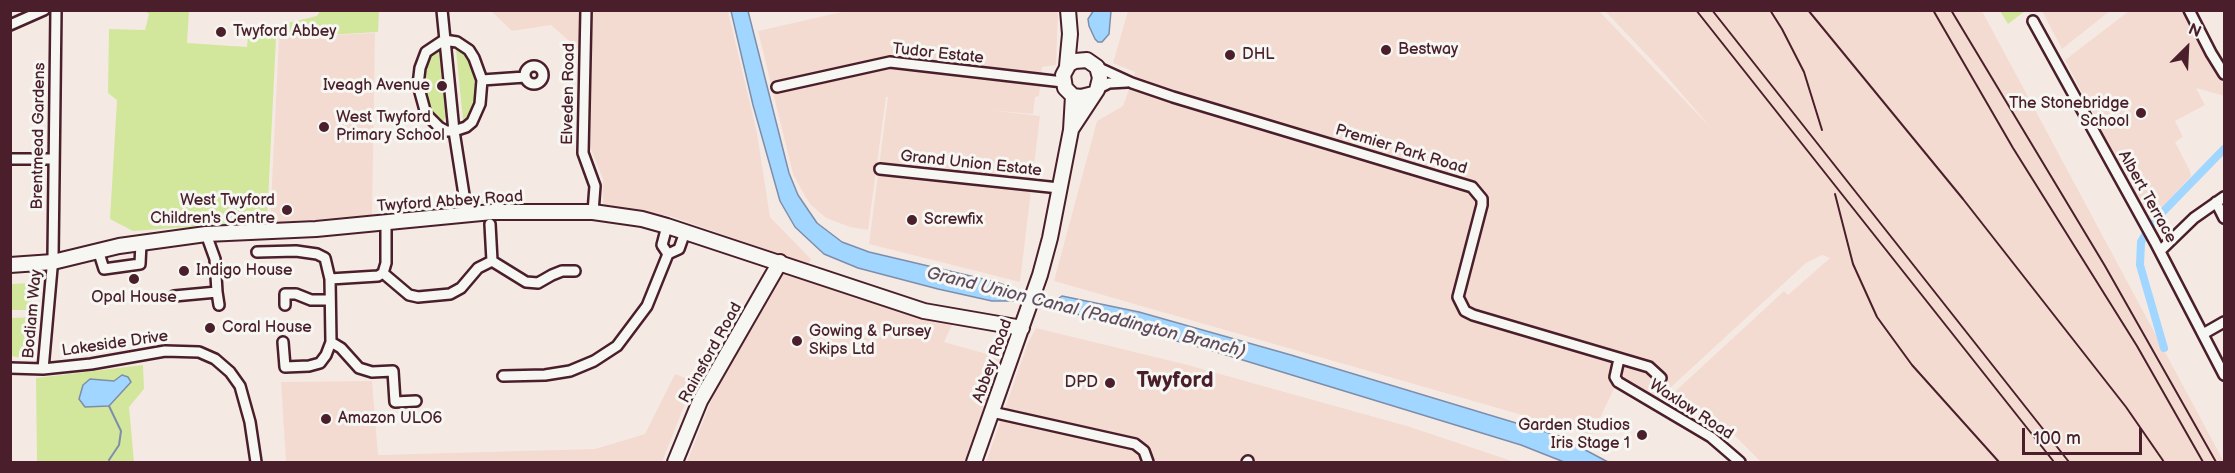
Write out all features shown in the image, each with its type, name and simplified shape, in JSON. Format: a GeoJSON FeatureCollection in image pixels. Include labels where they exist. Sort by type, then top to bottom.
{"type":"FeatureCollection","features":[{"type":"Feature","properties":{"kind":"street"},"geometry":{"type":"LineString","coordinates":[[10,25],[44,10]]}},
{"type":"Feature","properties":{"kind":"street","name":"Brentmead Gardens"},"geometry":{"type":"LineString","coordinates":[[53,262],[56,10]]}},
{"type":"Feature","properties":{"kind":"street"},"geometry":{"type":"LineString","coordinates":[[442,10],[454,131],[467,214]]}},
{"type":"Feature","properties":{"kind":"street","name":"Elveden Road"},"geometry":{"type":"LineString","coordinates":[[586,10],[583,153],[595,186],[593,212]]}},
{"type":"Feature","properties":{"kind":"street"},"geometry":{"type":"LineString","coordinates":[[1068,10],[1070,34],[1063,82],[1065,88],[1073,96],[1081,97],[1095,92],[1100,78],[1070,34]]}},
{"type":"Feature","properties":{"kind":"street"},"geometry":{"type":"LineString","coordinates":[[2189,10],[2224,74]]}},
{"type":"Feature","properties":{"kind":"street","name":"Albert Terrace"},"geometry":{"type":"LineString","coordinates":[[2033,21],[2160,251],[2224,375]]}},
{"type":"Feature","properties":{"kind":"street"},"geometry":{"type":"LineString","coordinates":[[444,40],[457,42],[469,50],[482,80],[480,104],[472,122],[466,127],[454,131],[446,130],[439,127],[426,114],[418,85],[420,68],[426,52],[444,40]]}},
{"type":"Feature","properties":{"kind":"street"},"geometry":{"type":"LineString","coordinates":[[1067,66],[1075,61],[1092,64]]}},
{"type":"Feature","properties":{"kind":"street","name":"Tudor Estate"},"geometry":{"type":"LineString","coordinates":[[777,87],[890,62],[1063,82]]}},
{"type":"Feature","properties":{"kind":"street","name":"Premier Park Road"},"geometry":{"type":"LineString","coordinates":[[1092,64],[1132,83],[1194,104],[1472,187],[1482,199],[1482,205],[1458,297],[1465,311],[1649,367],[1661,378]]}},
{"type":"Feature","properties":{"kind":"street"},"geometry":{"type":"LineString","coordinates":[[482,80],[525,77]]}},
{"type":"Feature","properties":{"kind":"street","name":"Premier Park Road"},"geometry":{"type":"LineString","coordinates":[[1095,92],[1109,83],[1132,83]]}},
{"type":"Feature","properties":{"kind":"street","name":"Abbey Road"},"geometry":{"type":"LineString","coordinates":[[1071,130],[1095,92]]}},
{"type":"Feature","properties":{"kind":"street","name":"Abbey Road"},"geometry":{"type":"LineString","coordinates":[[974,462],[1035,291],[1050,237],[1071,130],[1073,96]]}},
{"type":"Feature","properties":{"kind":"street"},"geometry":{"type":"LineString","coordinates":[[10,159],[54,159]]}},
{"type":"Feature","properties":{"kind":"street","name":"Grand Union Estate"},"geometry":{"type":"LineString","coordinates":[[880,169],[1059,188]]}},
{"type":"Feature","properties":{"kind":"street"},"geometry":{"type":"LineString","coordinates":[[2160,251],[2194,218],[2220,200],[2224,218]]}},
{"type":"Feature","properties":{"kind":"street","name":"Twyford Abbey Road"},"geometry":{"type":"LineString","coordinates":[[10,265],[53,262],[98,250],[206,234],[308,230],[492,212],[593,212],[642,219],[667,226],[924,311],[1022,328]]}},
{"type":"Feature","properties":{"kind":"street"},"geometry":{"type":"LineString","coordinates":[[330,279],[378,276],[383,273],[386,263],[386,223]]}},
{"type":"Feature","properties":{"kind":"street"},"geometry":{"type":"LineString","coordinates":[[490,224],[492,261]]}},
{"type":"Feature","properties":{"kind":"street"},"geometry":{"type":"LineString","coordinates":[[667,226],[662,245],[668,254]]}},
{"type":"Feature","properties":{"kind":"street"},"geometry":{"type":"LineString","coordinates":[[503,376],[545,375],[570,371],[594,361],[617,346],[647,306],[668,254],[679,249],[686,232]]}},
{"type":"Feature","properties":{"kind":"street"},"geometry":{"type":"LineString","coordinates":[[206,234],[215,259],[219,304]]}},
{"type":"Feature","properties":{"kind":"street"},"geometry":{"type":"LineString","coordinates":[[98,250],[104,269],[141,264],[141,243]]}},
{"type":"Feature","properties":{"kind":"street"},"geometry":{"type":"LineString","coordinates":[[257,252],[296,251],[317,254],[325,258],[330,279],[331,342],[326,355],[320,363],[285,370],[283,342]]}},
{"type":"Feature","properties":{"kind":"street"},"geometry":{"type":"LineString","coordinates":[[383,273],[409,295],[418,297],[450,294],[461,288],[478,268],[492,261]]}},
{"type":"Feature","properties":{"kind":"street"},"geometry":{"type":"LineString","coordinates":[[492,261],[526,282],[538,283],[552,275],[575,271]]}},
{"type":"Feature","properties":{"kind":"street","name":"Bodiam Way"},"geometry":{"type":"LineString","coordinates":[[43,369],[53,262]]}},
{"type":"Feature","properties":{"kind":"street","name":"Rainsford Road"},"geometry":{"type":"LineString","coordinates":[[675,462],[700,402],[780,262]]}},
{"type":"Feature","properties":{"kind":"street"},"geometry":{"type":"LineString","coordinates":[[174,296],[217,292]]}},
{"type":"Feature","properties":{"kind":"street"},"geometry":{"type":"LineString","coordinates":[[285,304],[285,294],[296,294],[311,300],[329,300]]}},
{"type":"Feature","properties":{"kind":"street"},"geometry":{"type":"LineString","coordinates":[[2203,334],[2224,322]]}},
{"type":"Feature","properties":{"kind":"street"},"geometry":{"type":"LineString","coordinates":[[331,342],[341,348],[359,368],[372,372],[393,371]]}},
{"type":"Feature","properties":{"kind":"street","name":"Lakeside Drive"},"geometry":{"type":"LineString","coordinates":[[10,368],[43,369],[91,364],[165,351],[199,352],[215,359],[230,372],[240,386],[250,422],[256,462]]}},
{"type":"Feature","properties":{"kind":"street","name":"Waxlow Road"},"geometry":{"type":"LineString","coordinates":[[1619,358],[1615,377],[1618,382],[1712,437],[1740,462]]}},
{"type":"Feature","properties":{"kind":"street"},"geometry":{"type":"LineString","coordinates":[[393,360],[395,402],[416,401]]}},
{"type":"Feature","properties":{"kind":"street"},"geometry":{"type":"LineString","coordinates":[[992,412],[1135,444],[1144,451],[1148,462]]}},
{"type":"Feature","properties":{"kind":"shaded area"},"geometry":{"type":"Polygon","coordinates":[[[491,11],[728,11],[757,133],[770,217],[811,259],[808,264],[670,216],[603,208],[603,179],[589,144],[592,50],[578,49],[551,25],[512,31],[491,11]]]}},
{"type":"Feature","properties":{"kind":"shaded area"},"geometry":{"type":"Polygon","coordinates":[[[846,11],[1058,11],[1056,65],[1042,67],[1039,96],[1035,97],[1033,114],[989,110],[1040,116],[1020,282],[869,244],[888,97],[886,97],[868,230],[850,227],[826,218],[811,205],[805,196],[793,174],[758,31],[846,11]]]}},
{"type":"Feature","properties":{"kind":"shaded area"},"geometry":{"type":"Polygon","coordinates":[[[1128,11],[1599,11],[1712,129],[1663,72],[1605,11],[1982,11],[2224,462],[1761,462],[1731,432],[1668,398],[1784,291],[1788,295],[1830,258],[1822,255],[1806,263],[1658,399],[1619,378],[1592,435],[1054,281],[1097,121],[1123,106],[1135,72],[1113,63],[1128,11]]]}},
{"type":"Feature","properties":{"kind":"shaded area"},"geometry":{"type":"Polygon","coordinates":[[[2042,11],[2110,11],[2062,49],[2042,11]]]}},
{"type":"Feature","properties":{"kind":"shaded area","name":"The Stonebridge School"},"geometry":{"type":"Polygon","coordinates":[[[2129,11],[2185,11],[2224,85],[2224,96],[2196,88],[2205,105],[2175,121],[2183,137],[2175,142],[2191,176],[2149,221],[2065,60],[2129,11]]]}},
{"type":"Feature","properties":{"kind":"shaded area","name":"West Twyford Primary School"},"geometry":{"type":"Polygon","coordinates":[[[375,33],[372,215],[270,223],[279,38],[375,33]]]}},
{"type":"Feature","properties":{"kind":"shaded area"},"geometry":{"type":"Polygon","coordinates":[[[783,271],[952,325],[944,342],[1001,358],[965,462],[687,462],[714,394],[783,271]]]}},
{"type":"Feature","properties":{"kind":"shaded area"},"geometry":{"type":"Polygon","coordinates":[[[1036,328],[1184,364],[1407,426],[1515,462],[986,462],[1028,343],[1036,328]]]}},
{"type":"Feature","properties":{"kind":"shaded area"},"geometry":{"type":"Polygon","coordinates":[[[675,374],[694,381],[662,462],[286,462],[281,382],[372,381],[378,455],[595,449],[645,434],[675,374]]]}},
{"type":"Feature","properties":{"kind":"green space"},"geometry":{"type":"Polygon","coordinates":[[[145,11],[189,11],[187,43],[247,47],[249,26],[267,28],[317,16],[320,11],[379,11],[378,32],[276,38],[267,221],[133,231],[110,219],[117,100],[108,93],[109,29],[145,30],[149,14],[145,11]]]}},
{"type":"Feature","properties":{"kind":"green space"},"geometry":{"type":"Polygon","coordinates":[[[2000,11],[2025,11],[2008,24],[2000,11]]]}},
{"type":"Feature","properties":{"kind":"green space"},"geometry":{"type":"Polygon","coordinates":[[[435,50],[439,52],[446,116],[443,122],[432,114],[423,89],[424,70],[435,50]]]}},
{"type":"Feature","properties":{"kind":"green space"},"geometry":{"type":"Polygon","coordinates":[[[456,50],[461,50],[476,75],[473,111],[466,121],[463,120],[456,50]]]}},
{"type":"Feature","properties":{"kind":"green space"},"geometry":{"type":"Polygon","coordinates":[[[32,283],[32,310],[11,310],[11,284],[32,283]]]}},
{"type":"Feature","properties":{"kind":"green space"},"geometry":{"type":"Polygon","coordinates":[[[38,317],[32,355],[23,358],[11,356],[11,318],[38,317]]]}},
{"type":"Feature","properties":{"kind":"green space"},"geometry":{"type":"Polygon","coordinates":[[[143,365],[144,389],[129,407],[134,462],[37,462],[36,378],[143,365]]]}},
{"type":"Feature","properties":{"kind":"water"},"geometry":{"type":"Polygon","coordinates":[[[1094,10],[1111,11],[1109,34],[1102,42],[1095,39],[1089,26],[1088,19],[1094,10]]]}},
{"type":"Feature","properties":{"kind":"water","name":"Grand Union Canal (Paddington Branch)"},"geometry":{"type":"Polygon","coordinates":[[[731,11],[748,11],[789,173],[798,195],[817,223],[842,242],[869,252],[996,282],[1045,300],[1055,301],[1062,296],[1139,312],[1291,355],[1559,436],[1608,462],[1564,462],[1521,445],[1210,350],[1043,305],[1017,301],[992,301],[938,289],[858,268],[824,254],[795,227],[780,201],[753,105],[731,11]]]}},
{"type":"Feature","properties":{"kind":"water"},"geometry":{"type":"Polygon","coordinates":[[[122,375],[128,377],[131,382],[109,406],[85,407],[79,399],[83,385],[90,379],[114,381],[122,375]]]}},
{"type":"Feature","properties":{"kind":"waterway"},"geometry":{"type":"LineString","coordinates":[[2164,348],[2140,265],[2141,242],[2152,223],[2224,149]]}},
{"type":"Feature","properties":{"kind":"waterway"},"geometry":{"type":"LineString","coordinates":[[109,406],[121,431],[119,445],[109,460]]}},
{"type":"Feature","properties":{"kind":"railway"},"geometry":{"type":"LineString","coordinates":[[1696,10],[2054,462]]}},
{"type":"Feature","properties":{"kind":"railway"},"geometry":{"type":"LineString","coordinates":[[1712,10],[2069,462]]}},
{"type":"Feature","properties":{"kind":"railway"},"geometry":{"type":"LineString","coordinates":[[1770,10],[1804,72],[1822,130]]}},
{"type":"Feature","properties":{"kind":"railway"},"geometry":{"type":"LineString","coordinates":[[1808,10],[1963,199],[2126,407],[2164,462]]}},
{"type":"Feature","properties":{"kind":"railway"},"geometry":{"type":"LineString","coordinates":[[1933,10],[2013,148],[2137,346],[2203,462]]}},
{"type":"Feature","properties":{"kind":"railway"},"geometry":{"type":"LineString","coordinates":[[1951,10],[2105,266],[2216,462]]}},
{"type":"Feature","properties":{"kind":"railway"},"geometry":{"type":"LineString","coordinates":[[1835,194],[1853,264],[1877,317],[1912,365],[1999,462]]}},
{"type":"Feature","properties":{"kind":"place","name":"Twyford Abbey"},"geometry":{"type":"Point","coordinates":[221,32]}},
{"type":"Feature","properties":{"kind":"place","name":"Bestway"},"geometry":{"type":"Point","coordinates":[1386,50]}},
{"type":"Feature","properties":{"kind":"place","name":"DHL"},"geometry":{"type":"Point","coordinates":[1230,55]}},
{"type":"Feature","properties":{"kind":"place","name":"Iveagh Avenue"},"geometry":{"type":"Point","coordinates":[442,86]}},
{"type":"Feature","properties":{"kind":"place","name":"The Stonebridge School"},"geometry":{"type":"Point","coordinates":[2141,113]}},
{"type":"Feature","properties":{"kind":"place","name":"West Twyford Primary School"},"geometry":{"type":"Point","coordinates":[324,127]}},
{"type":"Feature","properties":{"kind":"place","name":"West Twyford Children's Centre"},"geometry":{"type":"Point","coordinates":[287,210]}},
{"type":"Feature","properties":{"kind":"place","name":"Screwfix"},"geometry":{"type":"Point","coordinates":[912,220]}},
{"type":"Feature","properties":{"kind":"place","name":"Indigo House"},"geometry":{"type":"Point","coordinates":[184,271]}},
{"type":"Feature","properties":{"kind":"place","name":"Opal House"},"geometry":{"type":"Point","coordinates":[134,279]}},
{"type":"Feature","properties":{"kind":"place","name":"Coral House"},"geometry":{"type":"Point","coordinates":[210,328]}},
{"type":"Feature","properties":{"kind":"place","name":"Gowing & Pursey Skips Ltd"},"geometry":{"type":"Point","coordinates":[797,341]}},
{"type":"Feature","properties":{"kind":"place","name":"DPD"},"geometry":{"type":"Point","coordinates":[1110,383]}},
{"type":"Feature","properties":{"kind":"place","name":"Amazon ULO6"},"geometry":{"type":"Point","coordinates":[326,419]}},
{"type":"Feature","properties":{"kind":"place","name":"Garden Studios Iris Stage 1"},"geometry":{"type":"Point","coordinates":[1642,435]}},
{"type":"Feature","properties":{"kind":"district","name":"Twyford"},"geometry":{"type":"Point","coordinates":[1175,381]}}]}
